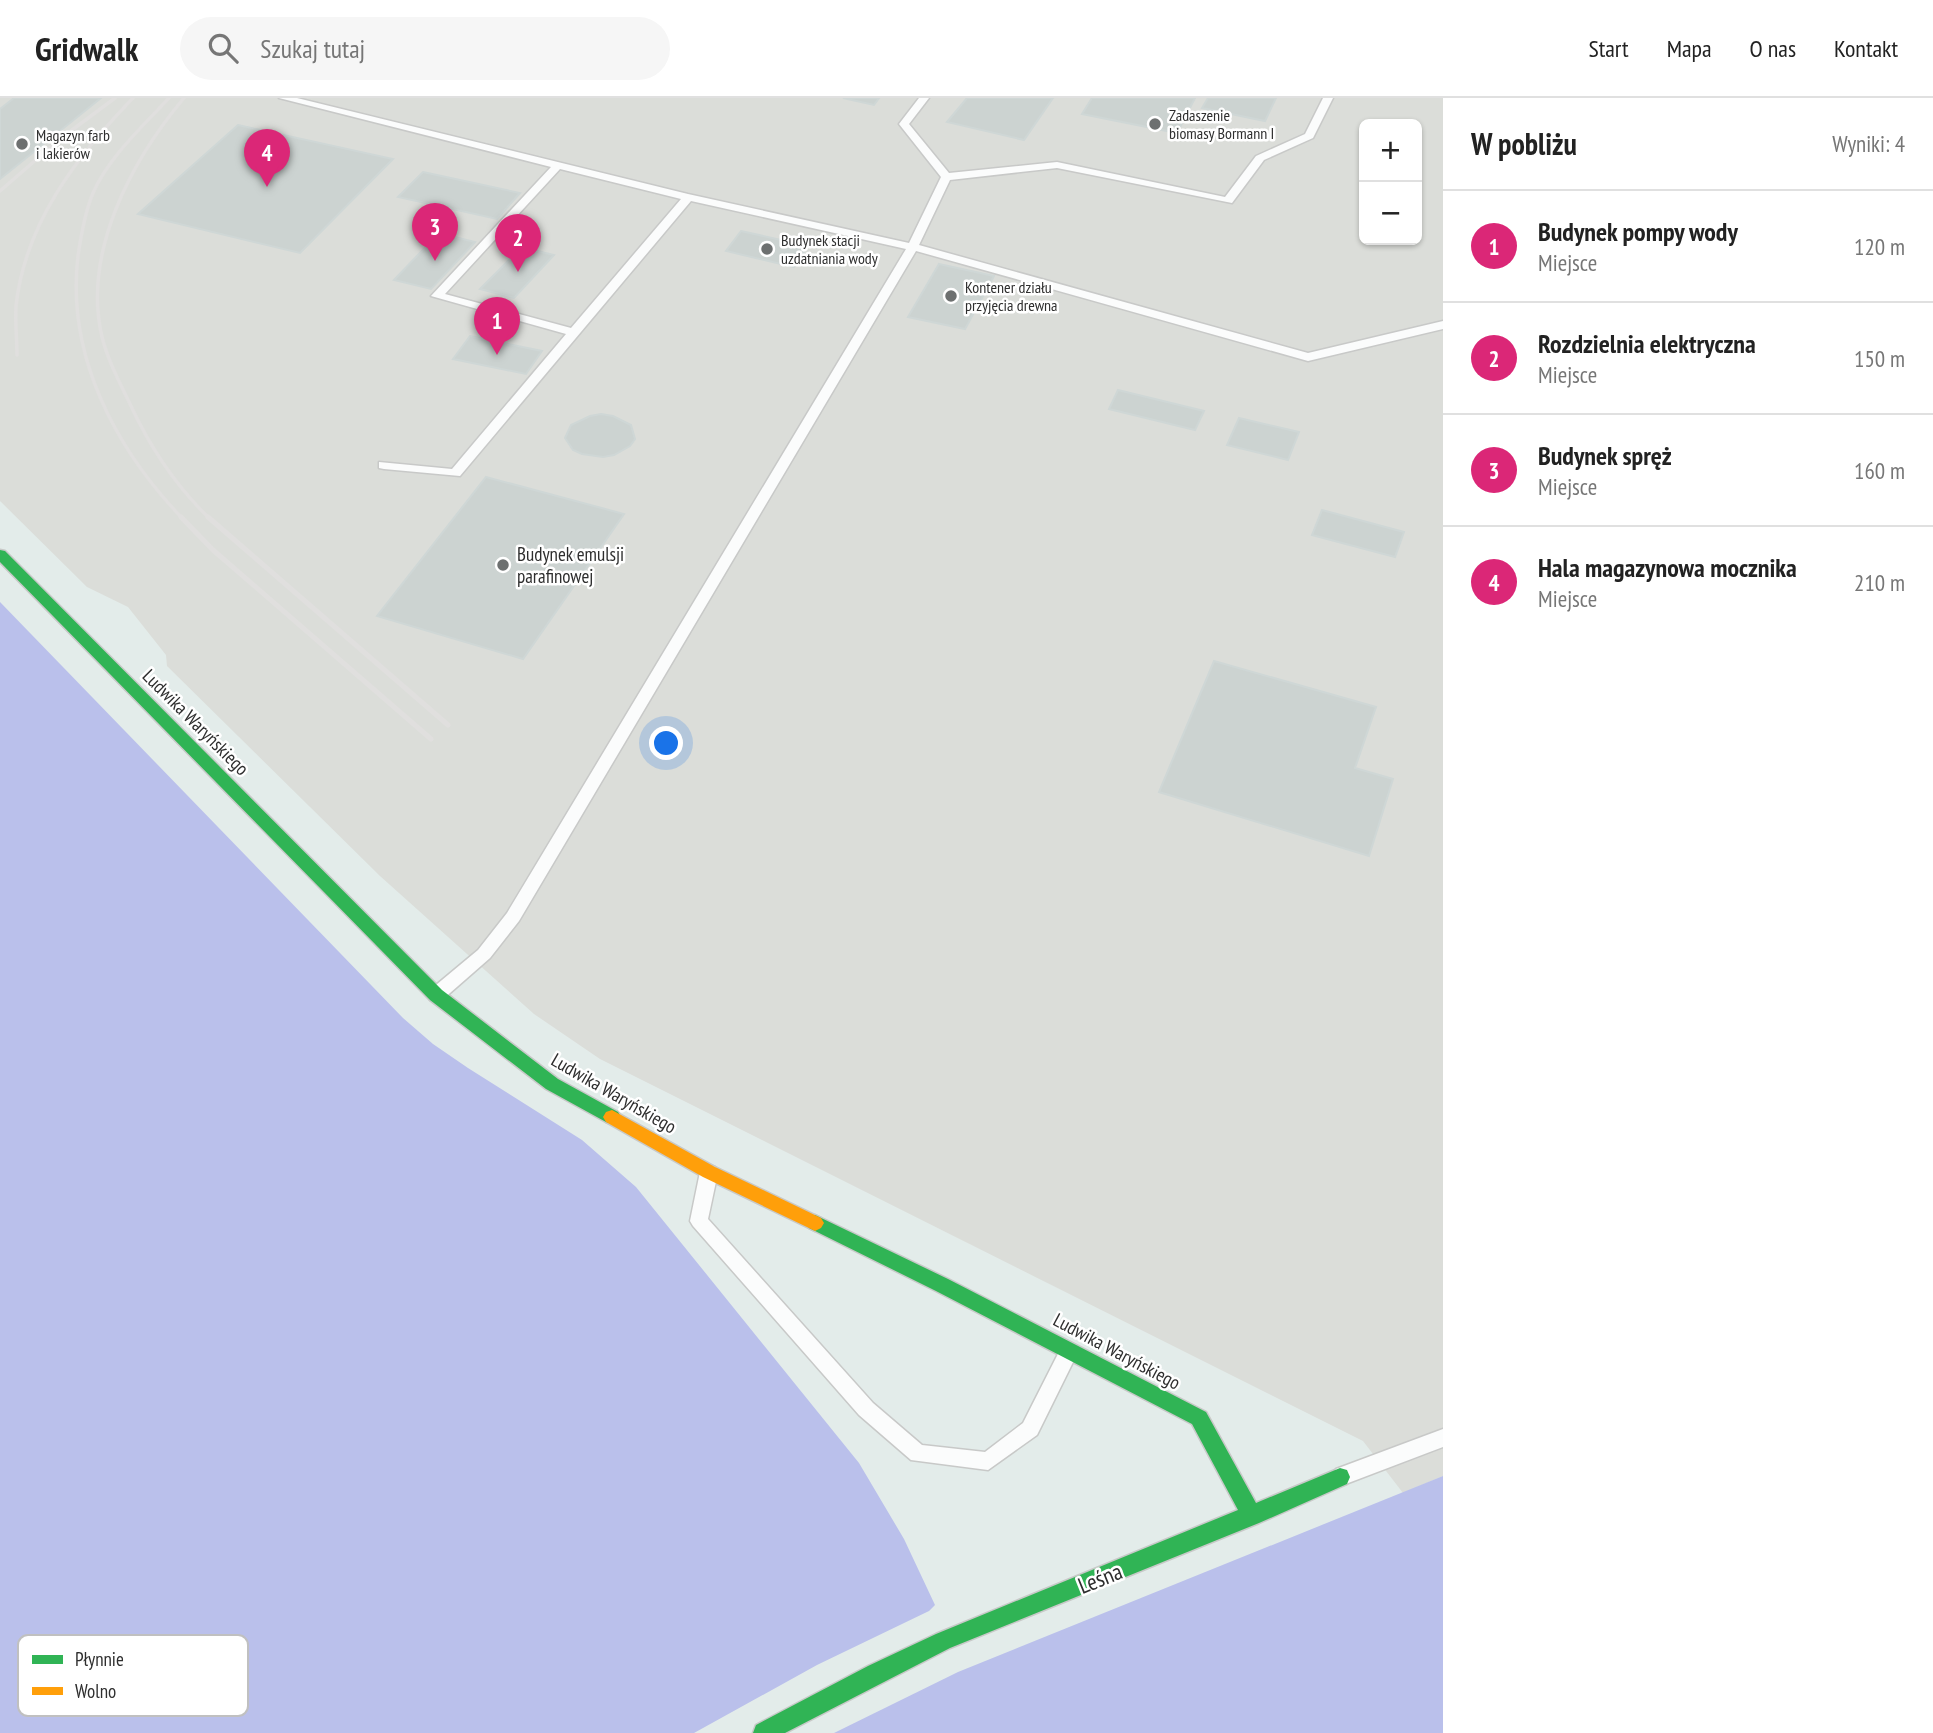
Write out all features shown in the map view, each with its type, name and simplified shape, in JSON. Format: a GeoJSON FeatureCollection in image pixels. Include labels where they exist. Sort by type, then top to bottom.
{"type":"FeatureCollection","features":[{"type":"Feature","properties":{"kind":"street","name":"Ludwika Waryńskiego"},"geometry":{"type":"LineString","coordinates":[[0,554],[436,995],[552,1084],[709,1172],[1070,1349],[1199,1418],[1252,1516]]}},
{"type":"Feature","properties":{"kind":"street","name":"Leśna"},"geometry":{"type":"LineString","coordinates":[[764,1733],[832,1695],[943,1641],[1252,1516],[1340,1477]]}},
{"type":"Feature","properties":{"kind":"lane"},"geometry":{"type":"LineString","coordinates":[[284,98],[688,197],[913,247],[1308,357],[1443,325]]}},
{"type":"Feature","properties":{"kind":"lane"},"geometry":{"type":"LineString","coordinates":[[924,98],[904,124],[946,177]]}},
{"type":"Feature","properties":{"kind":"lane"},"geometry":{"type":"LineString","coordinates":[[946,177],[1057,165],[1228,201],[1260,158],[1309,136],[1328,98]]}},
{"type":"Feature","properties":{"kind":"lane"},"geometry":{"type":"LineString","coordinates":[[558,165],[438,296],[574,332]]}},
{"type":"Feature","properties":{"kind":"lane"},"geometry":{"type":"LineString","coordinates":[[436,995],[484,954],[513,917],[913,247],[946,177]]}},
{"type":"Feature","properties":{"kind":"lane"},"geometry":{"type":"LineString","coordinates":[[384,466],[455,473],[688,197]]}},
{"type":"Feature","properties":{"kind":"lane"},"geometry":{"type":"LineString","coordinates":[[709,1172],[699,1221],[866,1409],[918,1454],[988,1461],[1030,1429],[1070,1349]]}},
{"type":"Feature","properties":{"kind":"lane","name":"Leśna"},"geometry":{"type":"LineString","coordinates":[[1340,1477],[1443,1438]]}},
{"type":"Feature","properties":{"kind":"shaded area"},"geometry":{"type":"Polygon","coordinates":[[[0,98],[1443,98],[1443,1476],[1403,1493],[1363,1441],[600,1059],[534,1014],[380,876],[167,666],[166,655],[128,607],[87,587],[0,501],[0,98]]]}},
{"type":"Feature","properties":{"kind":"shaded area"},"geometry":{"type":"Polygon","coordinates":[[[0,602],[403,1018],[433,1044],[468,1068],[582,1140],[636,1187],[859,1463],[904,1539],[935,1605],[929,1611],[817,1665],[694,1733],[0,1733],[0,602]]]}},
{"type":"Feature","properties":{"kind":"shaded area"},"geometry":{"type":"Polygon","coordinates":[[[1443,1476],[1443,1733],[834,1733],[958,1672],[1443,1476]]]}},
{"type":"Feature","properties":{"kind":"building","name":"Magazyn farb i lakierów"},"geometry":{"type":"Polygon","coordinates":[[[14,98],[101,98],[0,179],[0,109],[14,98]]]}},
{"type":"Feature","properties":{"kind":"building"},"geometry":{"type":"Polygon","coordinates":[[[843,98],[879,98],[874,105],[843,98]]]}},
{"type":"Feature","properties":{"kind":"building"},"geometry":{"type":"Polygon","coordinates":[[[967,98],[1053,98],[1024,140],[947,122],[967,98]]]}},
{"type":"Feature","properties":{"kind":"building","name":"Zadaszenie biomasy Bormann I"},"geometry":{"type":"Polygon","coordinates":[[[1092,98],[1195,98],[1177,133],[1082,114],[1092,98]]]}},
{"type":"Feature","properties":{"kind":"building"},"geometry":{"type":"Polygon","coordinates":[[[1208,98],[1276,98],[1265,121],[1202,108],[1208,98]]]}},
{"type":"Feature","properties":{"kind":"building"},"geometry":{"type":"Polygon","coordinates":[[[238,125],[393,159],[300,253],[138,214],[238,125]]]}},
{"type":"Feature","properties":{"kind":"building"},"geometry":{"type":"Polygon","coordinates":[[[423,172],[520,193],[497,219],[398,197],[423,172]]]}},
{"type":"Feature","properties":{"kind":"building","name":"Budynek stacji uzdatniania wody"},"geometry":{"type":"Polygon","coordinates":[[[741,231],[808,246],[794,267],[726,251],[741,231]]]}},
{"type":"Feature","properties":{"kind":"building"},"geometry":{"type":"Polygon","coordinates":[[[439,233],[475,242],[431,289],[394,280],[439,233]]]}},
{"type":"Feature","properties":{"kind":"building"},"geometry":{"type":"Polygon","coordinates":[[[522,247],[554,255],[514,298],[480,289],[522,247]]]}},
{"type":"Feature","properties":{"kind":"building","name":"Kontener działu przyjęcia drewna"},"geometry":{"type":"Polygon","coordinates":[[[939,264],[994,276],[965,329],[908,317],[939,264]]]}},
{"type":"Feature","properties":{"kind":"building"},"geometry":{"type":"Polygon","coordinates":[[[470,336],[542,351],[526,374],[453,359],[470,336]]]}},
{"type":"Feature","properties":{"kind":"building"},"geometry":{"type":"Polygon","coordinates":[[[1118,390],[1204,411],[1195,430],[1109,409],[1118,390]]]}},
{"type":"Feature","properties":{"kind":"building"},"geometry":{"type":"Polygon","coordinates":[[[601,414],[613,416],[631,425],[635,439],[630,446],[614,455],[603,457],[573,450],[565,438],[571,425],[601,414]]]}},
{"type":"Feature","properties":{"kind":"building"},"geometry":{"type":"Polygon","coordinates":[[[1239,418],[1299,432],[1288,460],[1227,445],[1239,418]]]}},
{"type":"Feature","properties":{"kind":"building","name":"Budynek emulsji parafinowej"},"geometry":{"type":"Polygon","coordinates":[[[486,477],[624,514],[523,659],[377,616],[486,477]]]}},
{"type":"Feature","properties":{"kind":"building"},"geometry":{"type":"Polygon","coordinates":[[[1322,510],[1404,532],[1395,557],[1312,535],[1322,510]]]}},
{"type":"Feature","properties":{"kind":"building"},"geometry":{"type":"Polygon","coordinates":[[[1214,661],[1376,707],[1355,768],[1393,779],[1369,856],[1159,792],[1214,661]]]}},
{"type":"Feature","properties":{"kind":"railway"},"geometry":{"type":"LineString","coordinates":[[0,191],[60,139],[115,98]]}},
{"type":"Feature","properties":{"kind":"railway"},"geometry":{"type":"LineString","coordinates":[[17,355],[16,306],[21,276],[42,219],[92,143],[133,98]]}},
{"type":"Feature","properties":{"kind":"railway"},"geometry":{"type":"LineString","coordinates":[[169,98],[117,155],[93,193],[80,240],[76,293],[80,329],[100,398],[136,461],[182,518]]}},
{"type":"Feature","properties":{"kind":"railway"},"geometry":{"type":"LineString","coordinates":[[184,98],[146,150],[116,209],[105,240],[99,273],[98,305],[102,337],[108,355],[139,422],[175,479],[208,517]]}},
{"type":"Feature","properties":{"kind":"railway"},"geometry":{"type":"LineString","coordinates":[[181,517],[213,550],[431,739]]}},
{"type":"Feature","properties":{"kind":"railway"},"geometry":{"type":"LineString","coordinates":[[208,517],[448,725]]}},
{"type":"Feature","properties":{"kind":"traffic: fast"},"geometry":{"type":"LineString","coordinates":[[0,554],[436,995],[552,1084],[612,1117]]}},
{"type":"Feature","properties":{"kind":"traffic: fast"},"geometry":{"type":"LineString","coordinates":[[815,1223],[942,1285],[1199,1418],[1252,1516]]}},
{"type":"Feature","properties":{"kind":"traffic: fast"},"geometry":{"type":"LineString","coordinates":[[764,1733],[943,1641],[1340,1477]]}},
{"type":"Feature","properties":{"kind":"traffic: slow"},"geometry":{"type":"LineString","coordinates":[[612,1117],[709,1172],[815,1223]]}},
{"type":"Feature","properties":{"kind":"place","name":"Zadaszenie biomasy Bormann I"},"geometry":{"type":"Point","coordinates":[1155,124]}},
{"type":"Feature","properties":{"kind":"place","name":"Magazyn farb i lakierów"},"geometry":{"type":"Point","coordinates":[22,144]}},
{"type":"Feature","properties":{"kind":"place","name":"Hala magazynowa mocznika"},"geometry":{"type":"Point","coordinates":[267,187]}},
{"type":"Feature","properties":{"kind":"place","name":"Budynek stacji uzdatniania wody"},"geometry":{"type":"Point","coordinates":[767,249]}},
{"type":"Feature","properties":{"kind":"place","name":"Budynek spręż"},"geometry":{"type":"Point","coordinates":[435,261]}},
{"type":"Feature","properties":{"kind":"place","name":"Rozdzielnia elektryczna"},"geometry":{"type":"Point","coordinates":[518,272]}},
{"type":"Feature","properties":{"kind":"place","name":"Kontener działu przyjęcia drewna"},"geometry":{"type":"Point","coordinates":[951,296]}},
{"type":"Feature","properties":{"kind":"place","name":"Budynek pompy wody"},"geometry":{"type":"Point","coordinates":[497,355]}},
{"type":"Feature","properties":{"kind":"place","name":"Budynek emulsji parafinowej"},"geometry":{"type":"Point","coordinates":[503,565]}}]}
